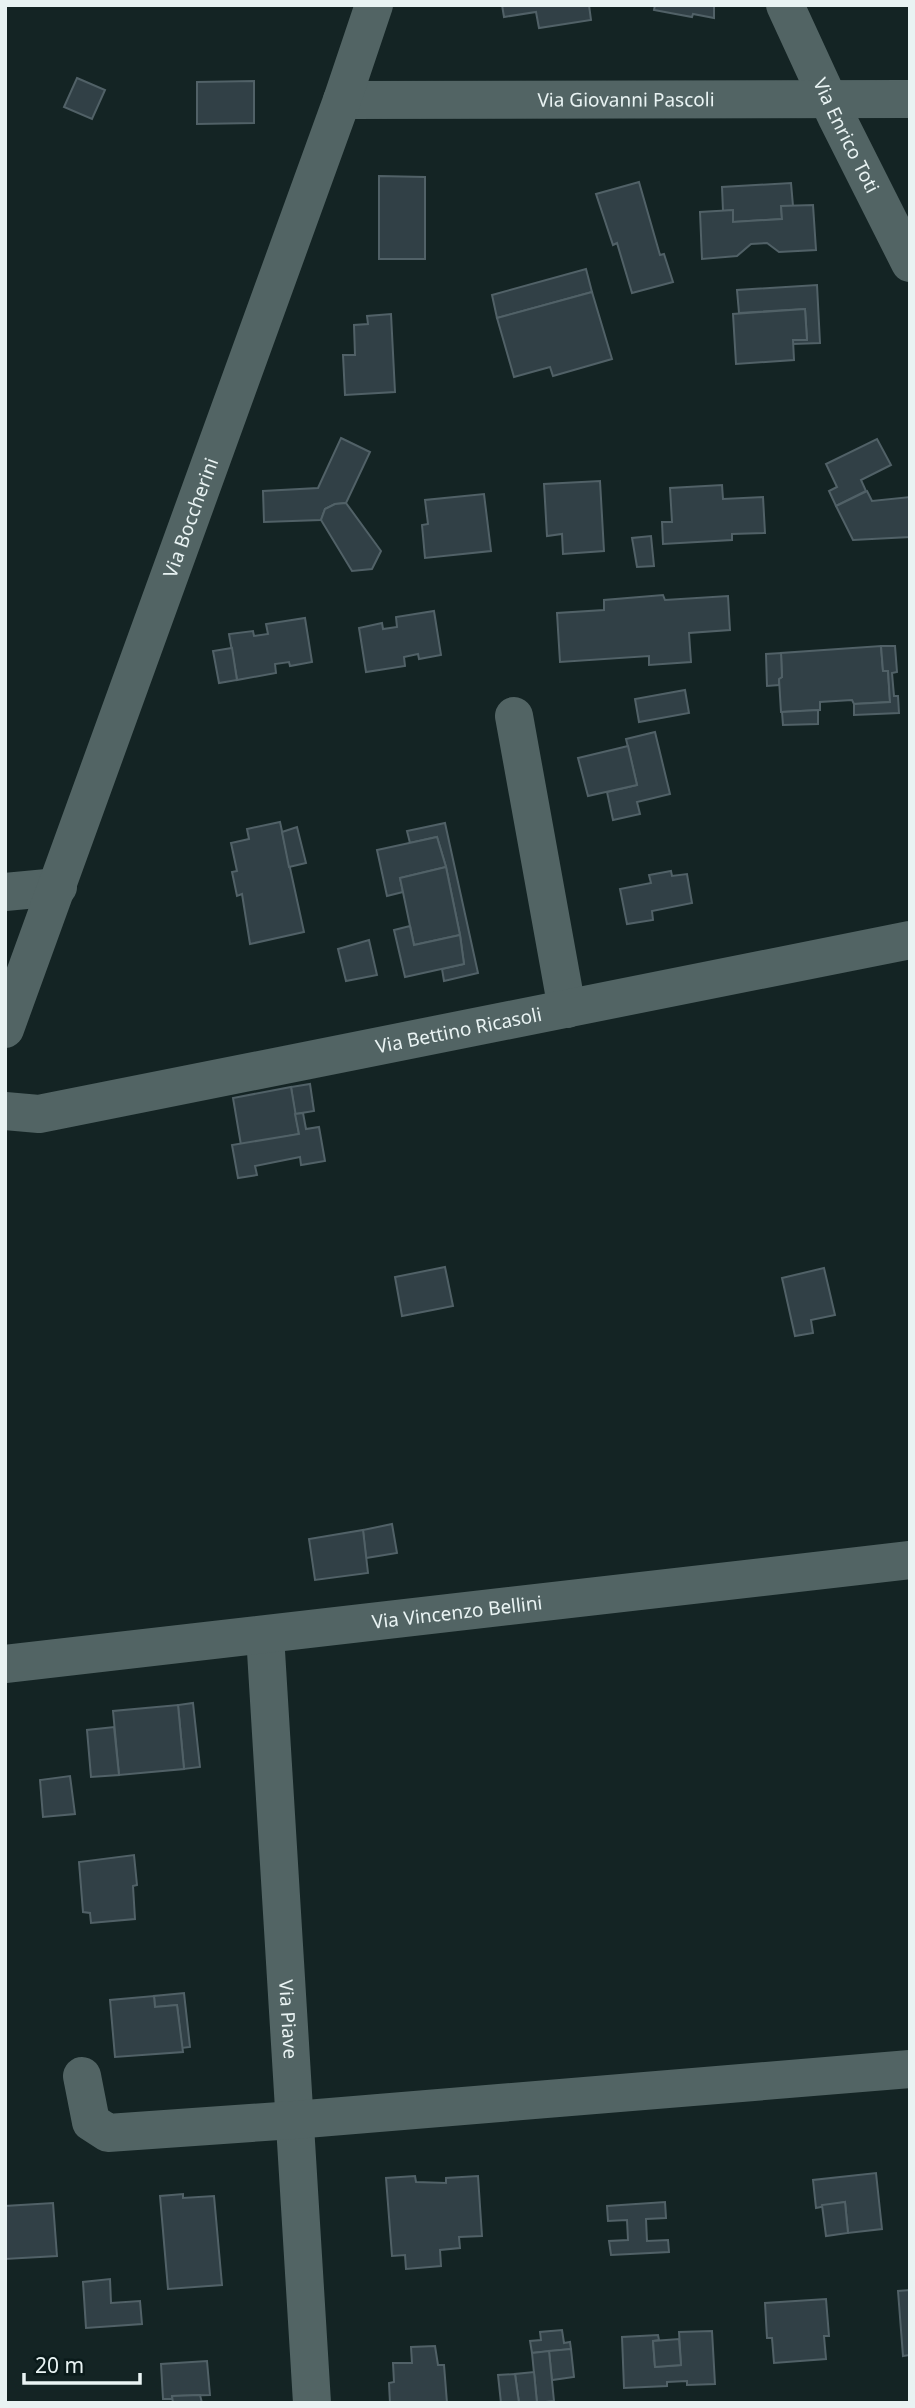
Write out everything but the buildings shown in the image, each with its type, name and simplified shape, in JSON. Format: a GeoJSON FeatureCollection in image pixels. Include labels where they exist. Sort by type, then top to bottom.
{"type":"FeatureCollection","features":[{"type":"Feature","properties":{"kind":"street","name":"Via Boccherini"},"geometry":{"type":"LineString","coordinates":[[5,1029],[342,100],[374,5]]}},
{"type":"Feature","properties":{"kind":"street","name":"Via Enrico Toti"},"geometry":{"type":"LineString","coordinates":[[785,5],[910,263]]}},
{"type":"Feature","properties":{"kind":"street","name":"Via Giovanni Pascoli"},"geometry":{"type":"LineString","coordinates":[[342,100],[910,99]]}},
{"type":"Feature","properties":{"kind":"street"},"geometry":{"type":"LineString","coordinates":[[514,716],[567,1009]]}},
{"type":"Feature","properties":{"kind":"street"},"geometry":{"type":"LineString","coordinates":[[5,892],[58,887]]}},
{"type":"Feature","properties":{"kind":"street","name":"Via Bettino Ricasoli"},"geometry":{"type":"LineString","coordinates":[[5,1111],[39,1114],[910,940]]}},
{"type":"Feature","properties":{"kind":"street","name":"Via Vincenzo Bellini"},"geometry":{"type":"LineString","coordinates":[[5,1664],[910,1560]]}},
{"type":"Feature","properties":{"kind":"street","name":"Via Piave"},"geometry":{"type":"LineString","coordinates":[[265,1635],[313,2403]]}},
{"type":"Feature","properties":{"kind":"street"},"geometry":{"type":"LineString","coordinates":[[82,2076],[91,2122],[108,2133],[910,2069]]}}]}
